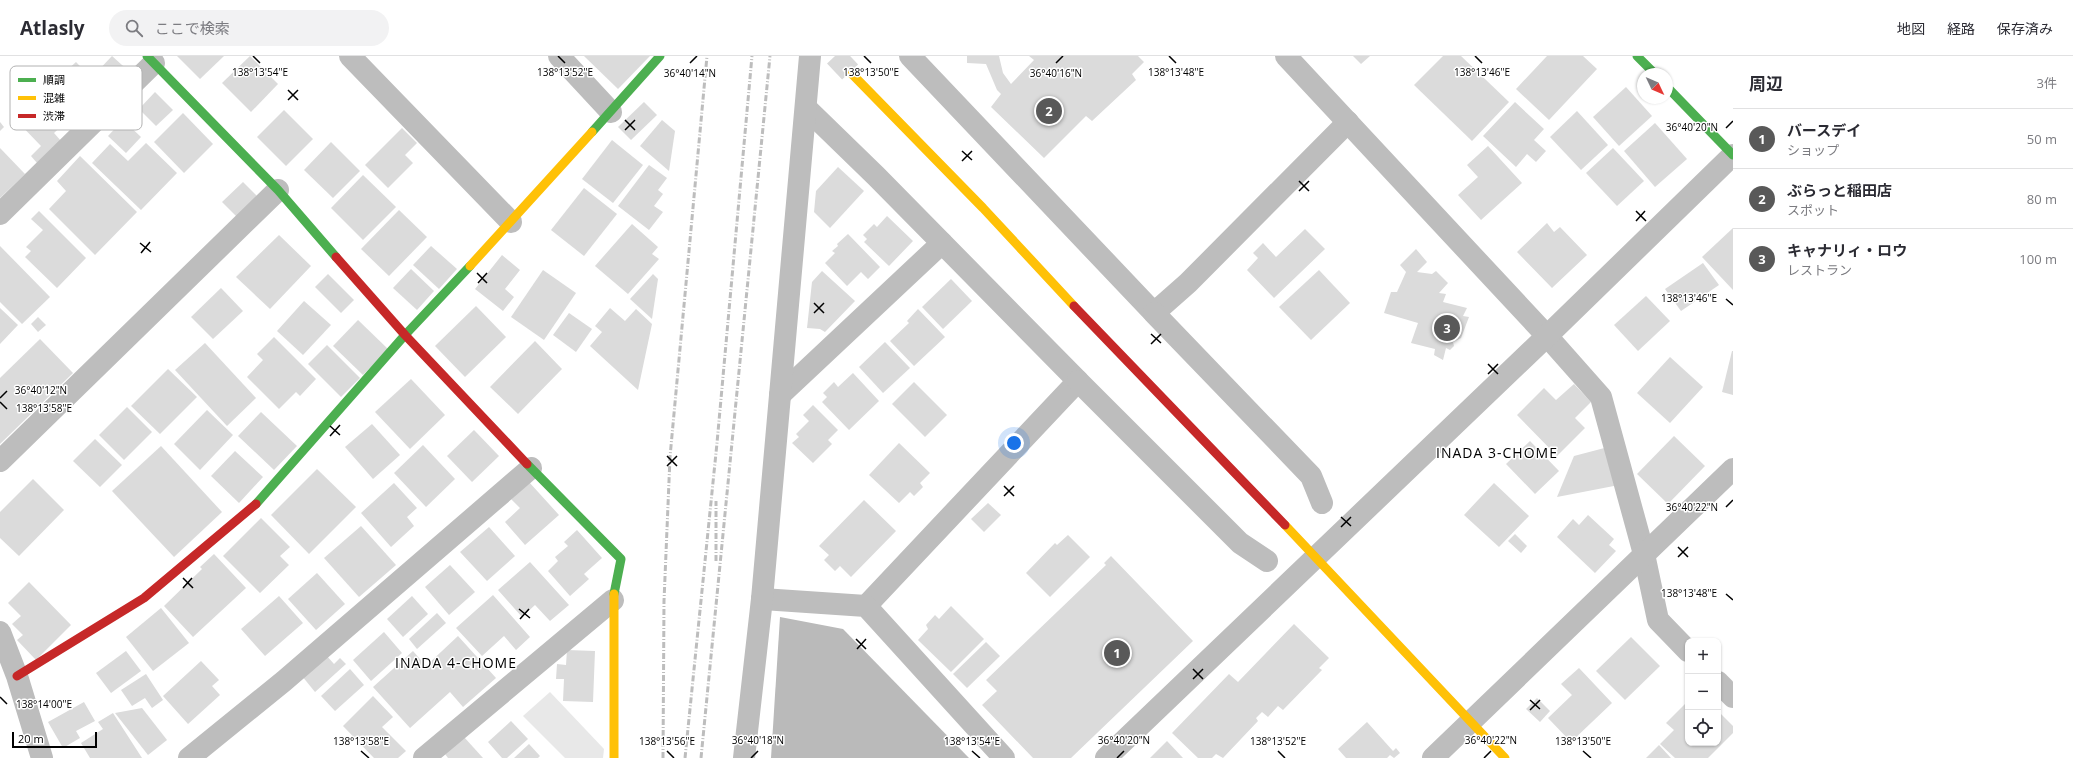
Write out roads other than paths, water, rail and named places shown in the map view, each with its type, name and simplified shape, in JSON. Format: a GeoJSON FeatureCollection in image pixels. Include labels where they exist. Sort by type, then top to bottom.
{"type":"FeatureCollection","features":[{"type":"Feature","properties":{"kind":"street"},"geometry":{"type":"LineString","coordinates":[[350,56],[511,222]]}},
{"type":"Feature","properties":{"kind":"street"},"geometry":{"type":"LineString","coordinates":[[559,56],[611,112]]}},
{"type":"Feature","properties":{"kind":"street"},"geometry":{"type":"LineString","coordinates":[[17,676],[144,598],[263,498],[405,335],[511,222],[660,56]]}},
{"type":"Feature","properties":{"kind":"street"},"geometry":{"type":"LineString","coordinates":[[744,758],[762,599],[810,56]]}},
{"type":"Feature","properties":{"kind":"street"},"geometry":{"type":"LineString","coordinates":[[910,56],[1311,476],[1322,503]]}},
{"type":"Feature","properties":{"kind":"street"},"geometry":{"type":"LineString","coordinates":[[1286,56],[1547,336],[1601,397],[1644,554],[1658,620],[1685,648]]}},
{"type":"Feature","properties":{"kind":"street"},"geometry":{"type":"LineString","coordinates":[[1637,56],[1649,68]]}},
{"type":"Feature","properties":{"kind":"street"},"geometry":{"type":"LineString","coordinates":[[142,69],[151,60],[278,190],[405,335],[531,468],[621,559],[613,600],[614,758]]}},
{"type":"Feature","properties":{"kind":"street"},"geometry":{"type":"LineString","coordinates":[[852,74],[983,208],[1114,349],[1316,557],[1470,722],[1506,758]]}},
{"type":"Feature","properties":{"kind":"street"},"geometry":{"type":"LineString","coordinates":[[1106,758],[1547,336],[1733,155],[1673,93]]}},
{"type":"Feature","properties":{"kind":"street"},"geometry":{"type":"LineString","coordinates":[[806,108],[1240,543],[1267,561]]}},
{"type":"Feature","properties":{"kind":"street"},"geometry":{"type":"LineString","coordinates":[[1154,313],[1188,283],[1348,122]]}},
{"type":"Feature","properties":{"kind":"street"},"geometry":{"type":"LineString","coordinates":[[0,214],[82,130]]}},
{"type":"Feature","properties":{"kind":"street"},"geometry":{"type":"LineString","coordinates":[[0,461],[278,190]]}},
{"type":"Feature","properties":{"kind":"street"},"geometry":{"type":"LineString","coordinates":[[780,395],[942,243]]}},
{"type":"Feature","properties":{"kind":"street"},"geometry":{"type":"LineString","coordinates":[[866,606],[1078,381]]}},
{"type":"Feature","properties":{"kind":"street"},"geometry":{"type":"LineString","coordinates":[[189,758],[284,681],[531,468]]}},
{"type":"Feature","properties":{"kind":"street"},"geometry":{"type":"LineString","coordinates":[[1433,758],[1733,469]]}},
{"type":"Feature","properties":{"kind":"street"},"geometry":{"type":"LineString","coordinates":[[762,599],[866,606],[1004,758]]}},
{"type":"Feature","properties":{"kind":"street"},"geometry":{"type":"LineString","coordinates":[[424,758],[613,600]]}},
{"type":"Feature","properties":{"kind":"street"},"geometry":{"type":"LineString","coordinates":[[0,632],[17,676],[42,758]]}},
{"type":"Feature","properties":{"kind":"street"},"geometry":{"type":"LineString","coordinates":[[1721,685],[1733,697]]}},
{"type":"Feature","properties":{"kind":"tunnel"},"geometry":{"type":"LineString","coordinates":[[835,56],[852,74]]}},
{"type":"Feature","properties":{"kind":"railway"},"geometry":{"type":"LineString","coordinates":[[663,758],[664,601],[670,457],[707,56]]}},
{"type":"Feature","properties":{"kind":"railway"},"geometry":{"type":"LineString","coordinates":[[685,758],[717,443],[752,56]]}},
{"type":"Feature","properties":{"kind":"railway"},"geometry":{"type":"LineString","coordinates":[[701,758],[770,56]]}},
{"type":"Feature","properties":{"kind":"railway"},"geometry":{"type":"LineString","coordinates":[[716,501],[716,561]]}},
{"type":"Feature","properties":{"kind":"place","name":"ぶらっと稲田店"},"geometry":{"type":"Point","coordinates":[1049,111]}},
{"type":"Feature","properties":{"kind":"place","name":"キャナリィ・ロウ"},"geometry":{"type":"Point","coordinates":[1447,328]}},
{"type":"Feature","properties":{"kind":"place","name":"バースデイ"},"geometry":{"type":"Point","coordinates":[1117,653]}},
{"type":"Feature","properties":{"kind":"district","name":"INADA 3-CHOME"},"geometry":{"type":"Point","coordinates":[1497,452]}},
{"type":"Feature","properties":{"kind":"district","name":"INADA 4-CHOME"},"geometry":{"type":"Point","coordinates":[456,662]}}]}
